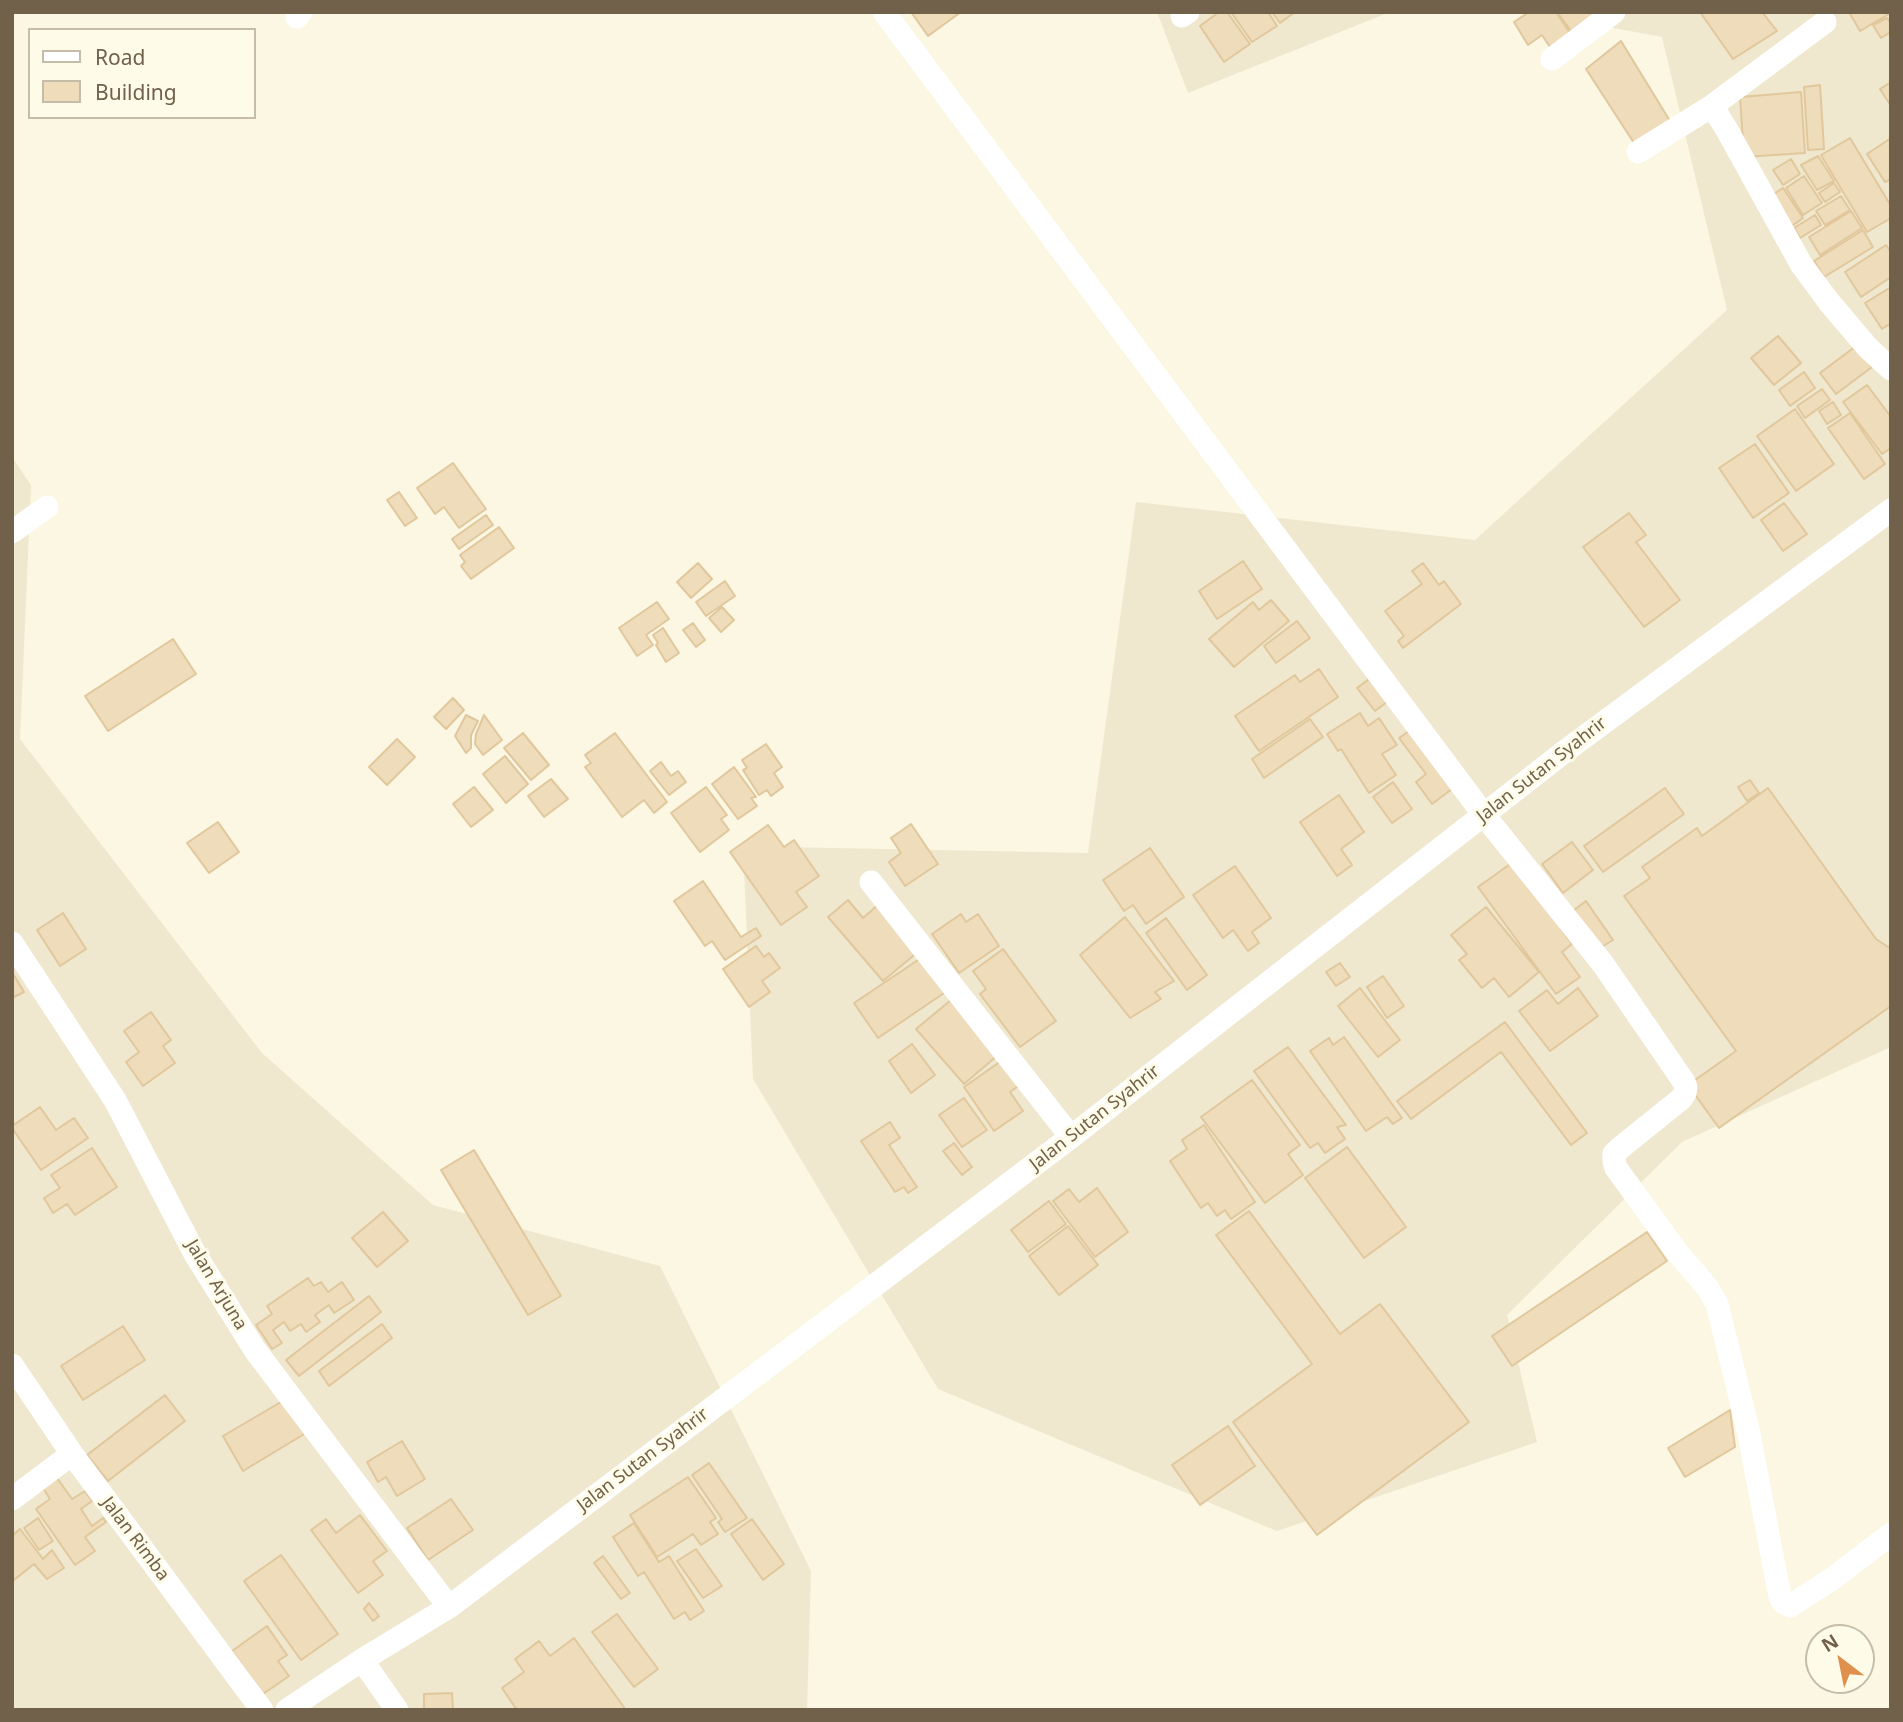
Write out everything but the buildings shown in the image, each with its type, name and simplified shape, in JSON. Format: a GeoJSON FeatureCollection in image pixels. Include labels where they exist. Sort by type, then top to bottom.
{"type":"FeatureCollection","features":[{"type":"Feature","properties":{"kind":"street"},"geometry":{"type":"LineString","coordinates":[[884,12],[1484,815],[1603,964],[1675,1066],[1686,1087],[1681,1099],[1620,1147],[1614,1154],[1614,1161],[1616,1168],[1707,1287],[1717,1304],[1748,1429],[1780,1597],[1790,1606],[1832,1579],[1891,1534]]}},
{"type":"Feature","properties":{"kind":"street"},"geometry":{"type":"LineString","coordinates":[[1552,59],[1614,12]]}},
{"type":"Feature","properties":{"kind":"street"},"geometry":{"type":"LineString","coordinates":[[1638,152],[1712,106],[1826,15]]}},
{"type":"Feature","properties":{"kind":"street"},"geometry":{"type":"LineString","coordinates":[[1712,106],[1801,264],[1868,348],[1891,369]]}},
{"type":"Feature","properties":{"kind":"street"},"geometry":{"type":"LineString","coordinates":[[12,531],[47,508]]}},
{"type":"Feature","properties":{"kind":"street","name":"Jalan Sutan Syahrir"},"geometry":{"type":"LineString","coordinates":[[287,1710],[449,1607],[1071,1137],[1564,752],[1891,510]]}},
{"type":"Feature","properties":{"kind":"street"},"geometry":{"type":"LineString","coordinates":[[871,882],[1071,1137]]}},
{"type":"Feature","properties":{"kind":"street","name":"Jalan Arjuna"},"geometry":{"type":"LineString","coordinates":[[12,943],[115,1100],[195,1254],[256,1350],[449,1607]]}},
{"type":"Feature","properties":{"kind":"street","name":"Jalan Rimba"},"geometry":{"type":"LineString","coordinates":[[12,1365],[72,1454],[262,1710]]}},
{"type":"Feature","properties":{"kind":"street"},"geometry":{"type":"LineString","coordinates":[[12,1499],[72,1454]]}},
{"type":"Feature","properties":{"kind":"street"},"geometry":{"type":"LineString","coordinates":[[362,1660],[397,1710]]}},
{"type":"Feature","properties":{"kind":"shaded area"},"geometry":{"type":"Polygon","coordinates":[[[1157,12],[1390,12],[1188,93],[1157,12]]]}},
{"type":"Feature","properties":{"kind":"shaded area"},"geometry":{"type":"Polygon","coordinates":[[[1528,12],[1891,12],[1891,1047],[1682,1142],[1507,1315],[1537,1442],[1277,1531],[938,1389],[753,1079],[743,844],[1088,853],[1136,502],[1475,540],[1727,310],[1662,37],[1528,12]]]}},
{"type":"Feature","properties":{"kind":"shaded area"},"geometry":{"type":"Polygon","coordinates":[[[12,457],[31,485],[20,739],[262,1053],[433,1205],[660,1266],[811,1571],[807,1710],[12,1710],[12,457]]]}}]}
